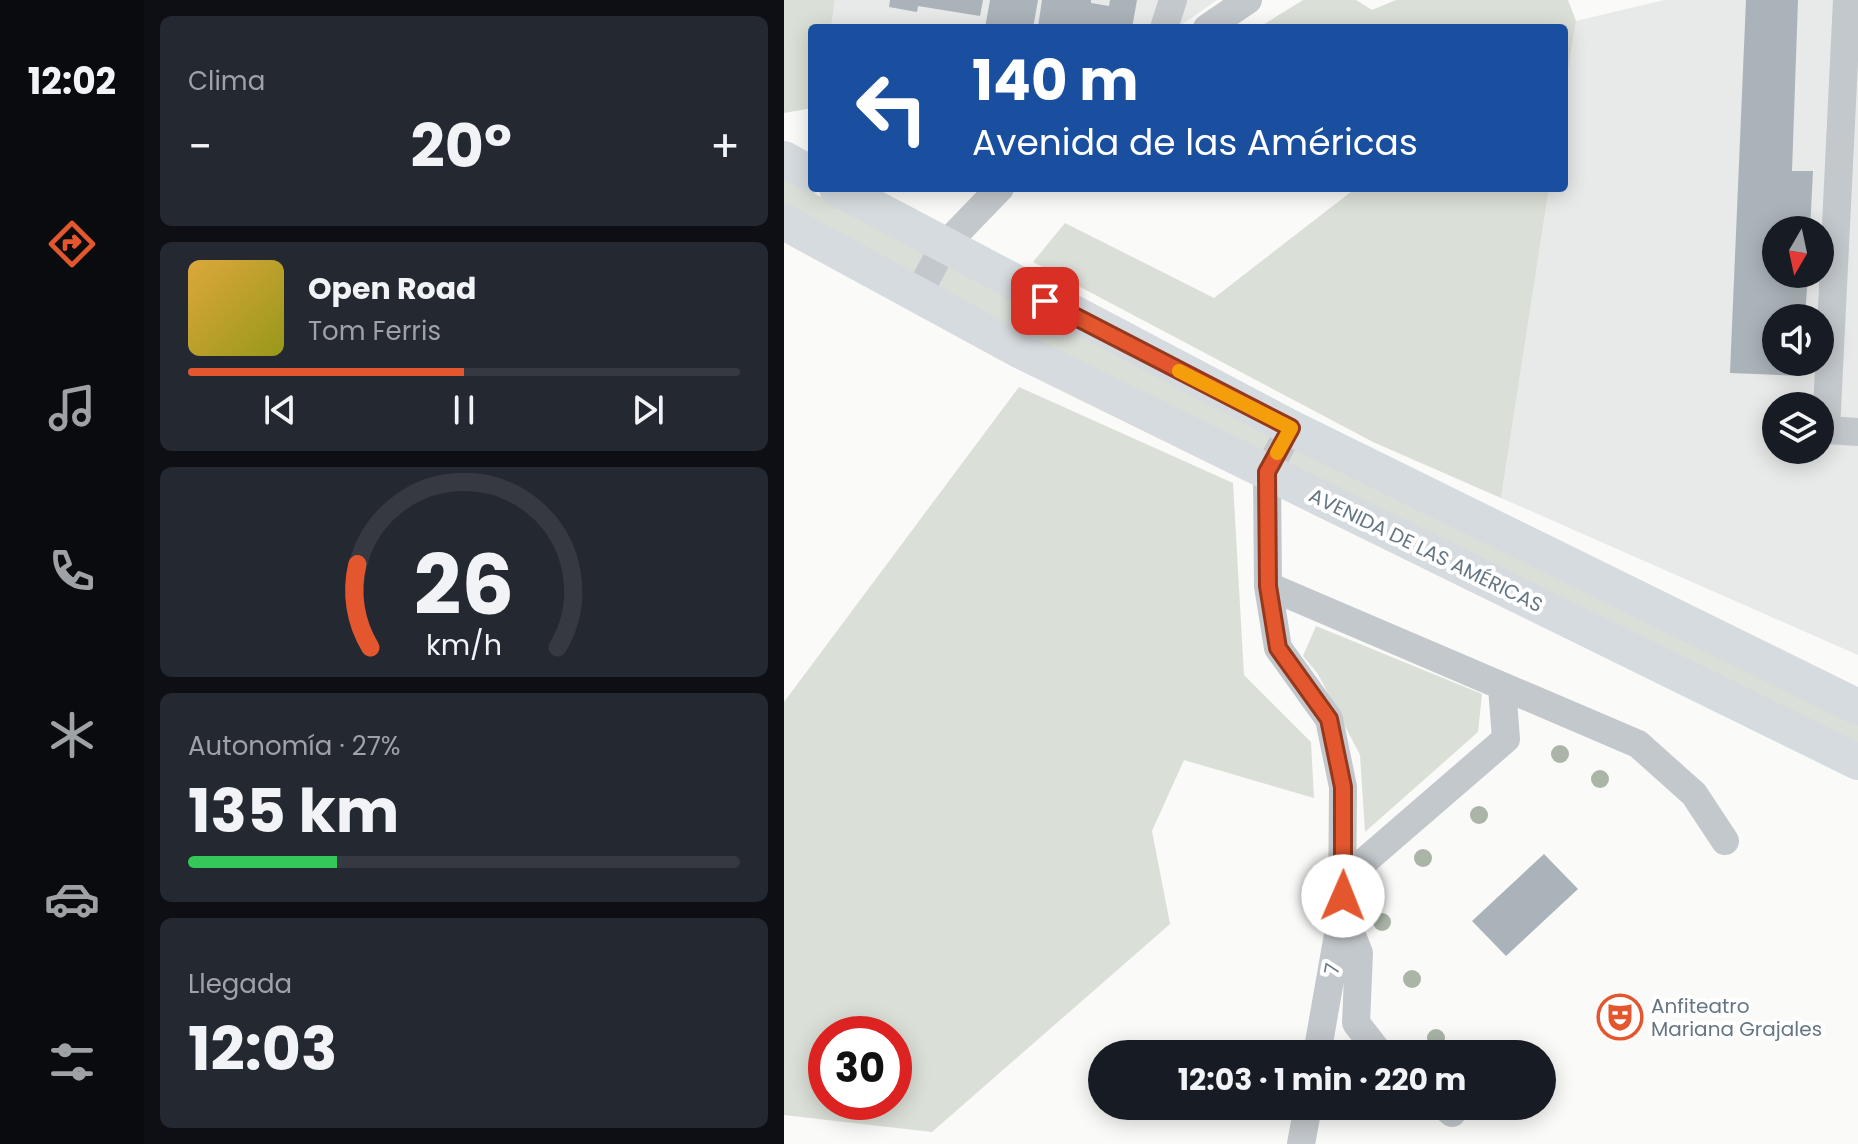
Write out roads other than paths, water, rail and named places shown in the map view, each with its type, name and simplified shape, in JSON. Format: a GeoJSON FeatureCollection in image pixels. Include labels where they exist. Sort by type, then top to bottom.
{"type":"FeatureCollection","features":[{"type":"Feature","properties":{"kind":"main road"},"geometry":{"type":"LineString","coordinates":[[784,159],[808,173]]}},
{"type":"Feature","properties":{"kind":"main road"},"geometry":{"type":"LineString","coordinates":[[844,192],[1291,428],[1858,707]]}},
{"type":"Feature","properties":{"kind":"main road","name":"AVENIDA DE LAS AMÉRICAS"},"geometry":{"type":"LineString","coordinates":[[784,222],[917,296],[1267,472],[1858,762]]}},
{"type":"Feature","properties":{"kind":"street"},"geometry":{"type":"LineString","coordinates":[[1165,24],[1173,0]]}},
{"type":"Feature","properties":{"kind":"street"},"geometry":{"type":"LineString","coordinates":[[1213,24],[1248,0]]}},
{"type":"Feature","properties":{"kind":"street"},"geometry":{"type":"LineString","coordinates":[[1847,0],[1826,430],[1858,432]]}},
{"type":"Feature","properties":{"kind":"street"},"geometry":{"type":"LineString","coordinates":[[917,296],[944,246],[996,192]]}},
{"type":"Feature","properties":{"kind":"street","name":"7"},"geometry":{"type":"LineString","coordinates":[[1291,428],[1267,472],[1268,586],[1278,648],[1329,719],[1343,787],[1342,912],[1319,1040]]}},
{"type":"Feature","properties":{"kind":"street"},"geometry":{"type":"LineString","coordinates":[[1268,586],[1638,744],[1694,794],[1725,841]]}},
{"type":"Feature","properties":{"kind":"street"},"geometry":{"type":"LineString","coordinates":[[1344,879],[1506,739],[1502,687]]}},
{"type":"Feature","properties":{"kind":"street"},"geometry":{"type":"LineString","coordinates":[[1342,912],[1359,953],[1356,1023],[1369,1040]]}},
{"type":"Feature","properties":{"kind":"street"},"geometry":{"type":"LineString","coordinates":[[1301,1144],[1305,1120]]}},
{"type":"Feature","properties":{"kind":"place","name":"Anfiteatro Mariana Grajales"},"geometry":{"type":"Point","coordinates":[1620,1017]}}]}
